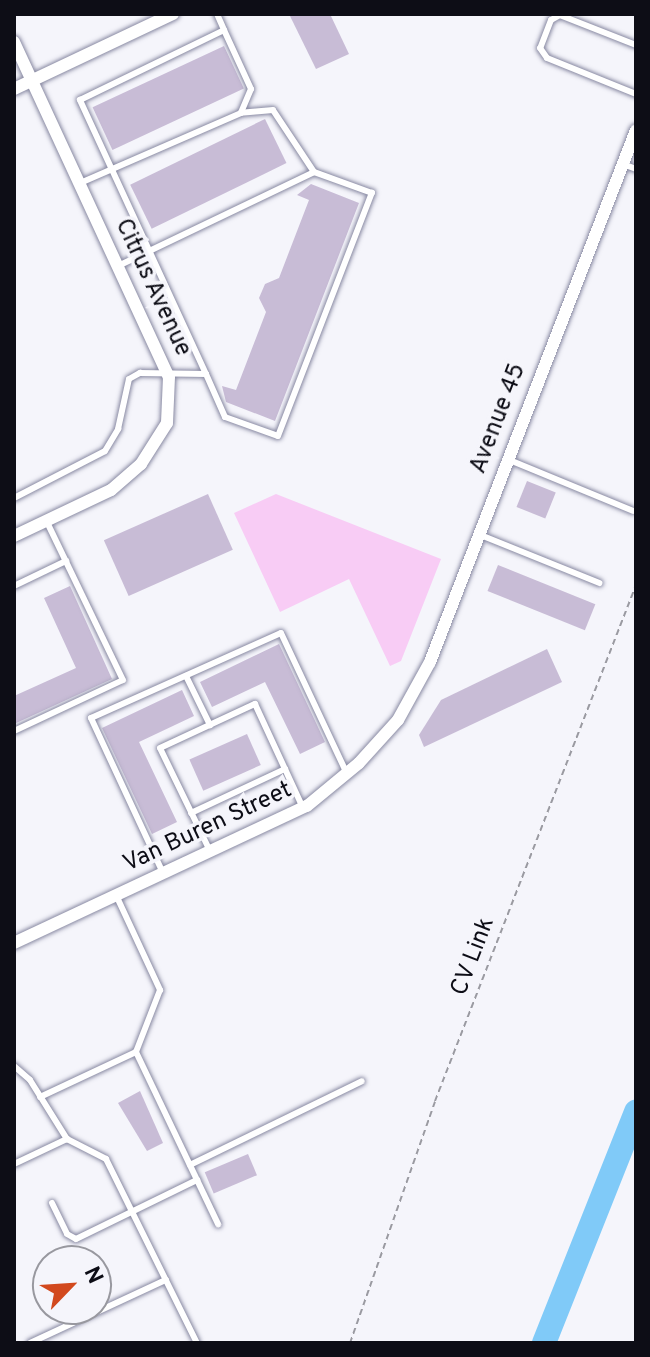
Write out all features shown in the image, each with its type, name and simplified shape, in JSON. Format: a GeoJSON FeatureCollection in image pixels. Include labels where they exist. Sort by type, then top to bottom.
{"type":"FeatureCollection","features":[{"type":"Feature","properties":{"kind":"street"},"geometry":{"type":"LineString","coordinates":[[14,89],[173,14]]}},
{"type":"Feature","properties":{"kind":"street","name":"Citrus Avenue"},"geometry":{"type":"LineString","coordinates":[[14,42],[169,376],[167,423],[141,464],[111,490],[14,536]]}},
{"type":"Feature","properties":{"kind":"street","name":"Avenue 45"},"geometry":{"type":"LineString","coordinates":[[398,720],[430,662],[636,130]]}},
{"type":"Feature","properties":{"kind":"street","name":"Van Buren Street"},"geometry":{"type":"LineString","coordinates":[[14,943],[303,808],[347,774],[398,720]]}},
{"type":"Feature","properties":{"kind":"lane"},"geometry":{"type":"LineString","coordinates":[[217,14],[251,89],[241,113]]}},
{"type":"Feature","properties":{"kind":"lane"},"geometry":{"type":"LineString","coordinates":[[636,45],[560,15],[551,20],[540,48],[547,58],[636,94]]}},
{"type":"Feature","properties":{"kind":"lane"},"geometry":{"type":"LineString","coordinates":[[80,183],[114,168],[241,113],[273,110],[314,172],[372,193],[278,436],[225,417],[152,250],[114,168],[80,100],[224,30]]}},
{"type":"Feature","properties":{"kind":"lane"},"geometry":{"type":"LineString","coordinates":[[623,164],[636,169]]}},
{"type":"Feature","properties":{"kind":"lane"},"geometry":{"type":"LineString","coordinates":[[118,266],[314,172]]}},
{"type":"Feature","properties":{"kind":"lane"},"geometry":{"type":"LineString","coordinates":[[14,498],[105,451],[118,429],[134,375],[206,374]]}},
{"type":"Feature","properties":{"kind":"lane"},"geometry":{"type":"LineString","coordinates":[[507,459],[633,511]]}},
{"type":"Feature","properties":{"kind":"lane"},"geometry":{"type":"LineString","coordinates":[[14,731],[123,680],[46,521]]}},
{"type":"Feature","properties":{"kind":"lane"},"geometry":{"type":"LineString","coordinates":[[478,534],[599,583]]}},
{"type":"Feature","properties":{"kind":"lane"},"geometry":{"type":"LineString","coordinates":[[14,586],[66,561]]}},
{"type":"Feature","properties":{"kind":"lane"},"geometry":{"type":"LineString","coordinates":[[163,873],[91,718],[281,633],[347,774]]}},
{"type":"Feature","properties":{"kind":"lane"},"geometry":{"type":"LineString","coordinates":[[186,676],[210,725]]}},
{"type":"Feature","properties":{"kind":"lane"},"geometry":{"type":"LineString","coordinates":[[210,851],[160,748],[255,704],[303,808]]}},
{"type":"Feature","properties":{"kind":"lane"},"geometry":{"type":"LineString","coordinates":[[191,813],[285,769]]}},
{"type":"Feature","properties":{"kind":"lane"},"geometry":{"type":"LineString","coordinates":[[40,1097],[136,1052],[160,990],[116,895]]}},
{"type":"Feature","properties":{"kind":"lane"},"geometry":{"type":"LineString","coordinates":[[136,1052],[218,1224]]}},
{"type":"Feature","properties":{"kind":"lane"},"geometry":{"type":"LineString","coordinates":[[14,1066],[40,1097],[67,1139],[106,1159],[197,1343]]}},
{"type":"Feature","properties":{"kind":"lane"},"geometry":{"type":"LineString","coordinates":[[190,1165],[362,1081]]}},
{"type":"Feature","properties":{"kind":"lane"},"geometry":{"type":"LineString","coordinates":[[14,1164],[67,1139]]}},
{"type":"Feature","properties":{"kind":"lane"},"geometry":{"type":"LineString","coordinates":[[52,1203],[71,1239],[197,1180]]}},
{"type":"Feature","properties":{"kind":"lane"},"geometry":{"type":"LineString","coordinates":[[30,1343],[47,1340],[166,1280]]}},
{"type":"Feature","properties":{"kind":"path","name":"CV Link"},"geometry":{"type":"LineString","coordinates":[[350,1343],[435,1101],[636,585]]}},
{"type":"Feature","properties":{"kind":"shaded area"},"geometry":{"type":"Polygon","coordinates":[[[276,494],[441,559],[401,661],[390,666],[349,579],[280,612],[234,513],[276,494]]]}},
{"type":"Feature","properties":{"kind":"building"},"geometry":{"type":"Polygon","coordinates":[[[289,14],[330,14],[349,54],[316,69],[289,14]]]}},
{"type":"Feature","properties":{"kind":"building"},"geometry":{"type":"Polygon","coordinates":[[[224,46],[244,89],[112,150],[93,107],[224,46]]]}},
{"type":"Feature","properties":{"kind":"building"},"geometry":{"type":"Polygon","coordinates":[[[265,119],[286,163],[152,229],[130,185],[265,119]]]}},
{"type":"Feature","properties":{"kind":"building"},"geometry":{"type":"Polygon","coordinates":[[[311,184],[359,203],[275,421],[226,402],[222,386],[236,390],[266,312],[259,298],[265,284],[279,278],[309,200],[297,195],[311,184]]]}},
{"type":"Feature","properties":{"kind":"building"},"geometry":{"type":"Polygon","coordinates":[[[527,481],[556,493],[545,519],[517,507],[527,481]]]}},
{"type":"Feature","properties":{"kind":"building"},"geometry":{"type":"Polygon","coordinates":[[[208,494],[233,550],[129,596],[104,540],[208,494]]]}},
{"type":"Feature","properties":{"kind":"building"},"geometry":{"type":"Polygon","coordinates":[[[498,565],[595,604],[585,630],[488,591],[498,565]]]}},
{"type":"Feature","properties":{"kind":"building"},"geometry":{"type":"Polygon","coordinates":[[[70,586],[112,679],[14,724],[14,696],[76,668],[44,598],[70,586]]]}},
{"type":"Feature","properties":{"kind":"building"},"geometry":{"type":"Polygon","coordinates":[[[279,644],[325,742],[300,754],[265,682],[212,707],[200,682],[279,644]]]}},
{"type":"Feature","properties":{"kind":"building"},"geometry":{"type":"Polygon","coordinates":[[[547,649],[562,682],[424,747],[419,735],[441,700],[547,649]]]}},
{"type":"Feature","properties":{"kind":"building"},"geometry":{"type":"Polygon","coordinates":[[[182,690],[194,716],[139,742],[177,822],[152,834],[102,728],[182,690]]]}},
{"type":"Feature","properties":{"kind":"building"},"geometry":{"type":"Polygon","coordinates":[[[247,734],[261,765],[203,791],[189,760],[247,734]]]}},
{"type":"Feature","properties":{"kind":"building"},"geometry":{"type":"Polygon","coordinates":[[[140,1091],[163,1143],[147,1151],[118,1103],[140,1091]]]}},
{"type":"Feature","properties":{"kind":"building"},"geometry":{"type":"Polygon","coordinates":[[[248,1154],[257,1175],[214,1194],[205,1172],[248,1154]]]}},
{"type":"Feature","properties":{"kind":"waterway"},"geometry":{"type":"LineString","coordinates":[[544,1343],[636,1112]]}}]}
